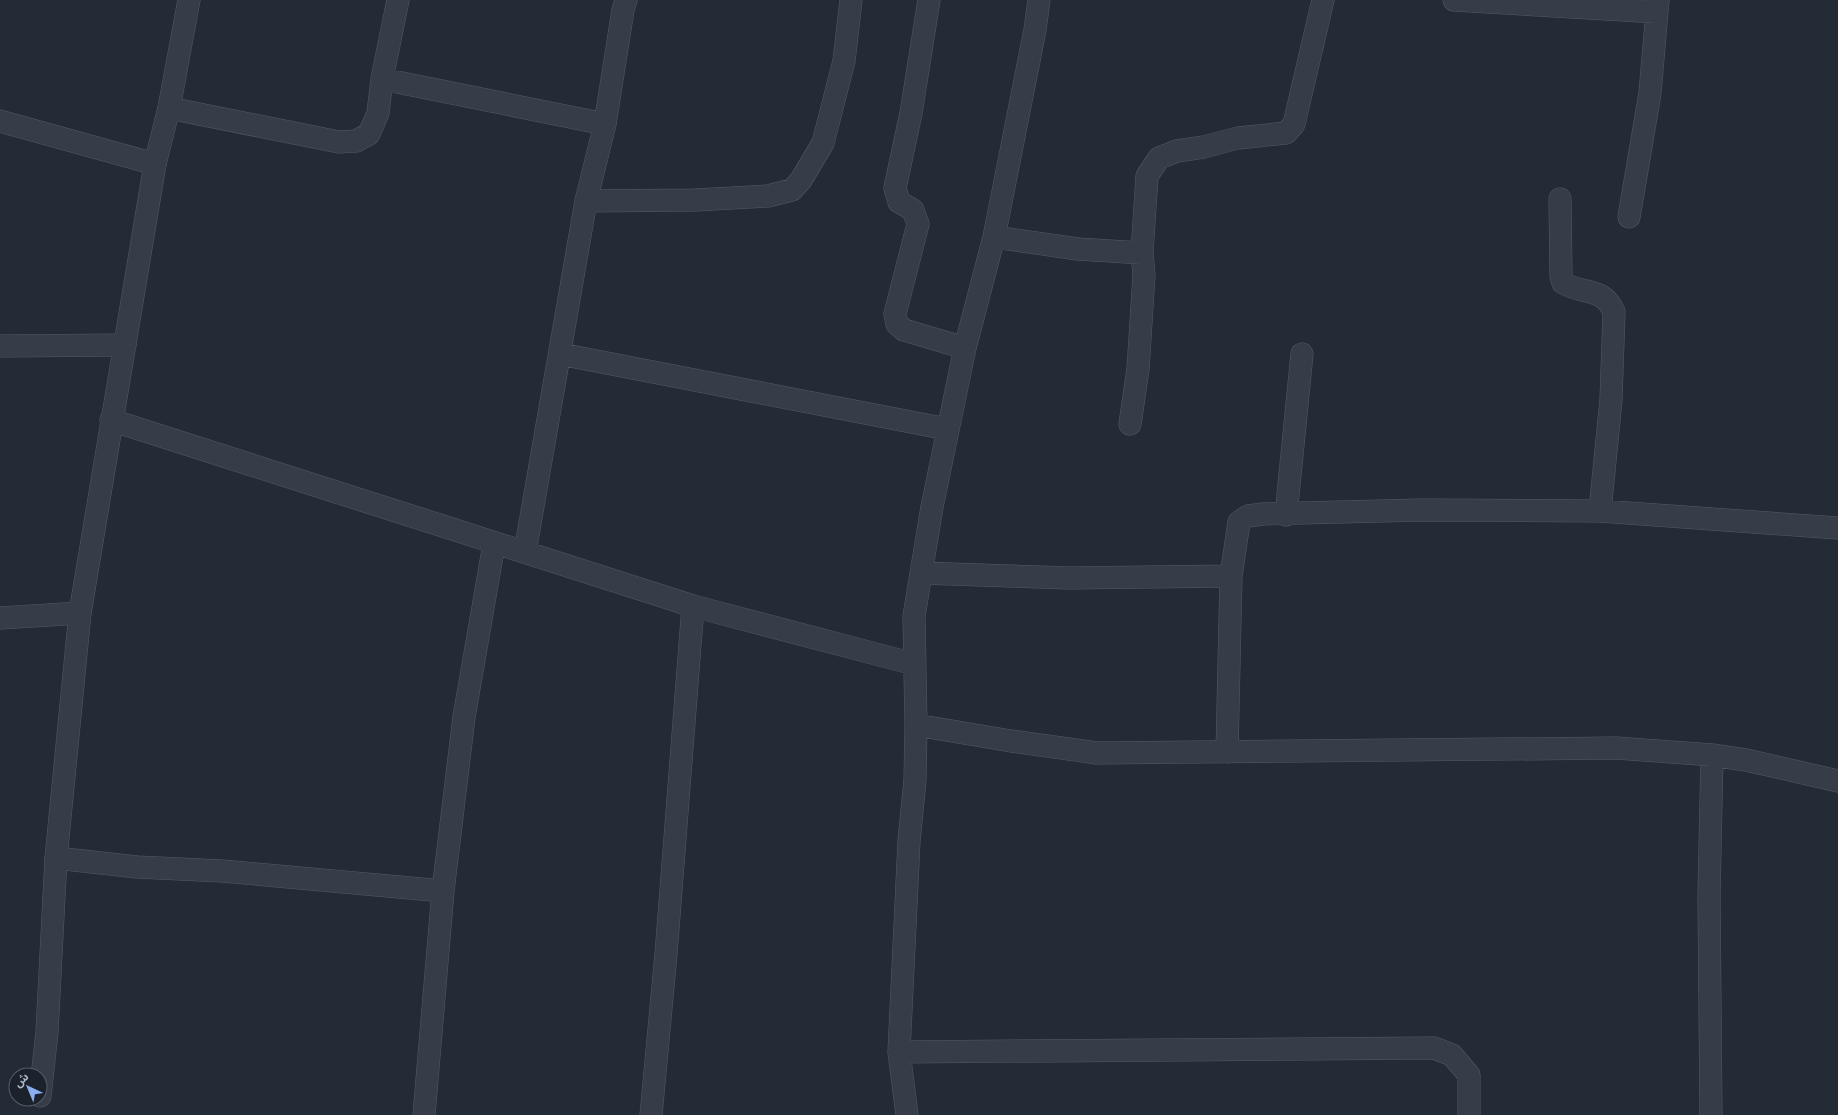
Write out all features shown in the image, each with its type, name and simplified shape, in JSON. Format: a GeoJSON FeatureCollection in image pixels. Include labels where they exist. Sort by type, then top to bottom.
{"type":"FeatureCollection","features":[{"type":"Feature","properties":{"kind":"street"},"geometry":{"type":"LineString","coordinates":[[43,1067],[47,1032],[56,858],[80,613],[111,420],[126,345],[155,164],[169,108],[189,0]]}},
{"type":"Feature","properties":{"kind":"street"},"geometry":{"type":"LineString","coordinates":[[169,108],[339,142],[356,141],[369,134],[378,113],[382,79],[398,0]]}},
{"type":"Feature","properties":{"kind":"street"},"geometry":{"type":"LineString","coordinates":[[525,552],[586,201],[605,124],[622,10],[626,0]]}},
{"type":"Feature","properties":{"kind":"street"},"geometry":{"type":"LineString","coordinates":[[586,201],[695,200],[753,197],[768,196],[792,190],[801,180],[823,143],[844,60],[851,0]]}},
{"type":"Feature","properties":{"kind":"street"},"geometry":{"type":"LineString","coordinates":[[929,0],[911,113],[895,188],[899,202],[913,210],[918,224],[895,314],[897,324],[904,330],[964,348]]}},
{"type":"Feature","properties":{"kind":"street"},"geometry":{"type":"LineString","coordinates":[[907,1115],[899,1052],[916,725],[914,616],[947,429],[964,348],[994,237],[1035,30],[1039,0]]}},
{"type":"Feature","properties":{"kind":"street"},"geometry":{"type":"LineString","coordinates":[[1130,424],[1138,369],[1144,275],[1142,253],[1147,176],[1159,158],[1177,151],[1204,147],[1238,138],[1286,133],[1294,124],[1323,0]]}},
{"type":"Feature","properties":{"kind":"street"},"geometry":{"type":"LineString","coordinates":[[1454,0],[1657,6],[1650,94],[1629,217]]}},
{"type":"Feature","properties":{"kind":"street"},"geometry":{"type":"LineString","coordinates":[[382,79],[605,124]]}},
{"type":"Feature","properties":{"kind":"street"},"geometry":{"type":"LineString","coordinates":[[0,121],[155,164]]}},
{"type":"Feature","properties":{"kind":"street"},"geometry":{"type":"LineString","coordinates":[[1560,199],[1561,276],[1563,283],[1570,287],[1600,295],[1610,302],[1614,312],[1611,400],[1600,511]]}},
{"type":"Feature","properties":{"kind":"street"},"geometry":{"type":"LineString","coordinates":[[994,237],[1078,249],[1142,253]]}},
{"type":"Feature","properties":{"kind":"street"},"geometry":{"type":"LineString","coordinates":[[0,346],[126,345]]}},
{"type":"Feature","properties":{"kind":"street"},"geometry":{"type":"LineString","coordinates":[[560,354],[947,429]]}},
{"type":"Feature","properties":{"kind":"street"},"geometry":{"type":"LineString","coordinates":[[1286,515],[1302,354]]}},
{"type":"Feature","properties":{"kind":"street"},"geometry":{"type":"LineString","coordinates":[[111,420],[494,544],[525,552],[693,606],[914,664]]}},
{"type":"Feature","properties":{"kind":"street"},"geometry":{"type":"LineString","coordinates":[[1226,752],[1231,576],[1239,522],[1248,516],[1264,514],[1286,515],[1421,510],[1600,511],[1838,528]]}},
{"type":"Feature","properties":{"kind":"street"},"geometry":{"type":"LineString","coordinates":[[424,1115],[442,891],[464,717],[494,544]]}},
{"type":"Feature","properties":{"kind":"street"},"geometry":{"type":"LineString","coordinates":[[921,573],[1069,578],[1231,576]]}},
{"type":"Feature","properties":{"kind":"street"},"geometry":{"type":"LineString","coordinates":[[650,1115],[666,954],[693,606]]}},
{"type":"Feature","properties":{"kind":"street"},"geometry":{"type":"LineString","coordinates":[[0,618],[80,613]]}},
{"type":"Feature","properties":{"kind":"street"},"geometry":{"type":"LineString","coordinates":[[916,725],[1011,741],[1096,753],[1616,748],[1712,755],[1746,760],[1838,781]]}},
{"type":"Feature","properties":{"kind":"street"},"geometry":{"type":"LineString","coordinates":[[1711,1115],[1709,895],[1712,755]]}},
{"type":"Feature","properties":{"kind":"street"},"geometry":{"type":"LineString","coordinates":[[56,858],[137,867],[222,871],[442,891]]}},
{"type":"Feature","properties":{"kind":"street"},"geometry":{"type":"LineString","coordinates":[[899,1052],[1434,1048],[1452,1055],[1469,1075],[1469,1115]]}}]}
